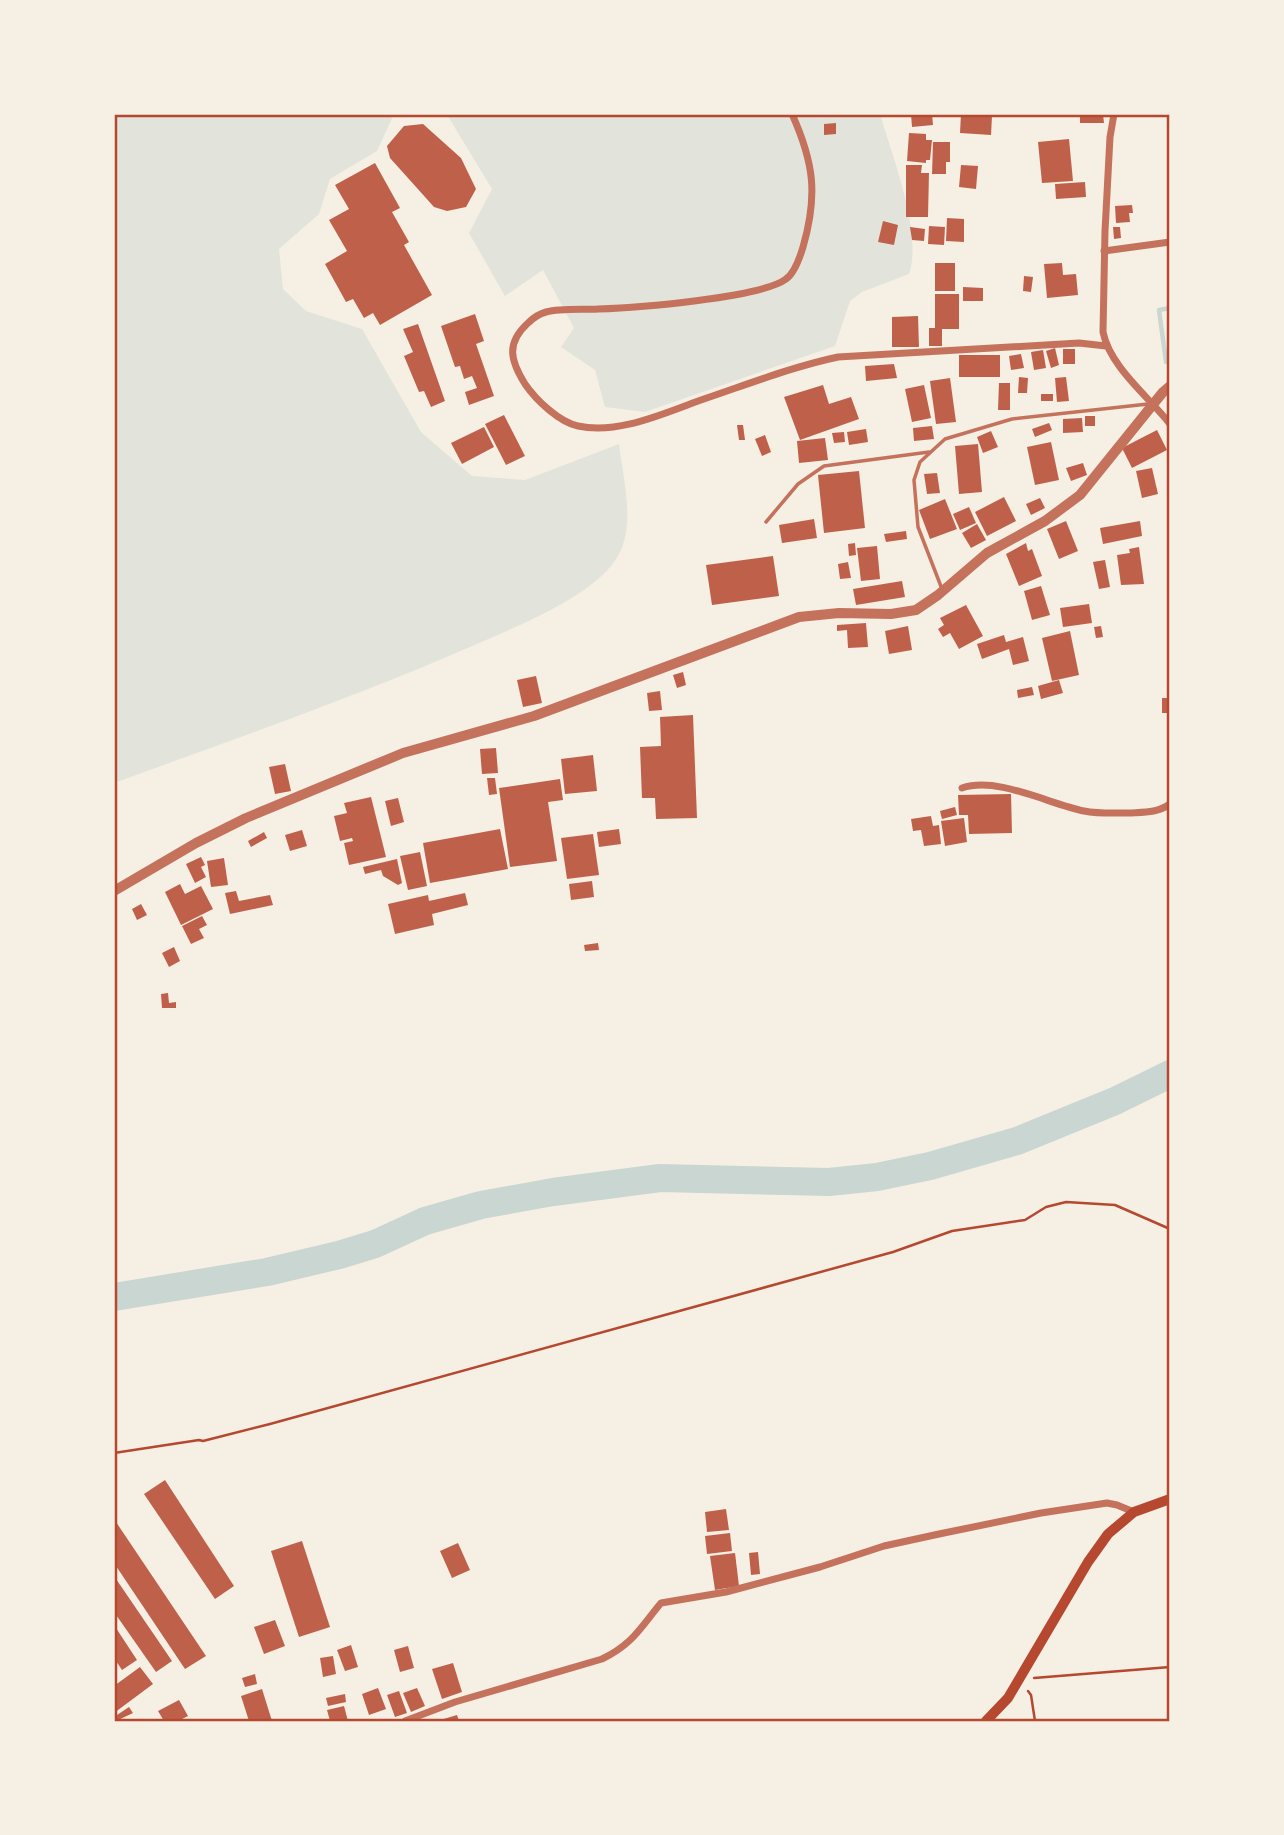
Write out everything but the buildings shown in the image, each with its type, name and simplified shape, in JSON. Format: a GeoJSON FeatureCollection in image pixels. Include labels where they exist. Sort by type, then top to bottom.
{"type":"FeatureCollection","features":[{"type":"Feature","properties":{"kind":"main road"},"geometry":{"type":"LineString","coordinates":[[986,1721],[1008,1698],[1020,1680],[1098,1546],[1116,1525],[1133,1512],[1170,1499]]}},
{"type":"Feature","properties":{"kind":"street"},"geometry":{"type":"LineString","coordinates":[[792,114],[809,159],[814,188],[810,224],[800,259],[787,279],[769,287],[738,294],[663,304],[546,312],[531,320],[521,330],[513,339],[511,351],[525,383],[542,403],[577,426],[606,428],[649,419],[808,364],[838,357],[1079,343],[1106,346]]}},
{"type":"Feature","properties":{"kind":"street"},"geometry":{"type":"LineString","coordinates":[[1114,114],[1110,137],[1104,251],[1106,346],[1114,360],[1170,424]]}},
{"type":"Feature","properties":{"kind":"street"},"geometry":{"type":"LineString","coordinates":[[1104,251],[1170,242]]}},
{"type":"Feature","properties":{"kind":"street"},"geometry":{"type":"LineString","coordinates":[[114,891],[196,843],[246,818],[403,753],[534,716],[799,617],[839,613],[891,614],[916,610],[987,554],[1045,521],[1080,495],[1170,386]]}},
{"type":"Feature","properties":{"kind":"street"},"geometry":{"type":"LineString","coordinates":[[962,788],[974,784],[1009,789],[1095,813],[1157,812],[1170,804]]}},
{"type":"Feature","properties":{"kind":"street"},"geometry":{"type":"LineString","coordinates":[[405,1721],[455,1702],[613,1653],[638,1634],[661,1603],[726,1592],[820,1567],[884,1546],[1003,1520],[1107,1503],[1133,1512]]}},
{"type":"Feature","properties":{"kind":"lane"},"geometry":{"type":"LineString","coordinates":[[943,591],[918,527],[914,480],[920,462],[945,439],[1012,419],[1154,403]]}},
{"type":"Feature","properties":{"kind":"lane"},"geometry":{"type":"LineString","coordinates":[[766,522],[798,484],[824,466],[931,452]]}},
{"type":"Feature","properties":{"kind":"path"},"geometry":{"type":"LineString","coordinates":[[114,1452],[203,1441],[271,1424],[880,1255],[952,1231],[1025,1220],[1046,1207],[1066,1202],[1115,1205],[1170,1229]]}},
{"type":"Feature","properties":{"kind":"path"},"geometry":{"type":"LineString","coordinates":[[1020,1680],[1170,1667]]}},
{"type":"Feature","properties":{"kind":"path"},"geometry":{"type":"LineString","coordinates":[[1020,1680],[1031,1695],[1035,1721]]}},
{"type":"Feature","properties":{"kind":"shaded area"},"geometry":{"type":"Polygon","coordinates":[[[114,114],[394,114],[377,151],[330,179],[319,214],[279,249],[283,289],[306,311],[362,329],[421,432],[472,476],[525,480],[619,444],[627,503],[626,533],[616,559],[605,573],[572,598],[477,644],[342,699],[114,783],[114,114]]]}},
{"type":"Feature","properties":{"kind":"shaded area"},"geometry":{"type":"Polygon","coordinates":[[[438,114],[880,114],[909,217],[912,257],[909,274],[862,292],[850,301],[835,346],[645,412],[605,407],[595,370],[561,347],[574,328],[543,270],[505,296],[469,233],[492,189],[449,118],[438,114]]]}},
{"type":"Feature","properties":{"kind":"waterway"},"geometry":{"type":"LineString","coordinates":[[1166,362],[1159,310],[1170,308]]}},
{"type":"Feature","properties":{"kind":"waterway"},"geometry":{"type":"LineString","coordinates":[[114,1297],[267,1272],[339,1255],[375,1244],[425,1221],[481,1205],[553,1192],[660,1178],[829,1182],[877,1177],[930,1166],[1017,1141],[1115,1101],[1170,1074]]}}]}
